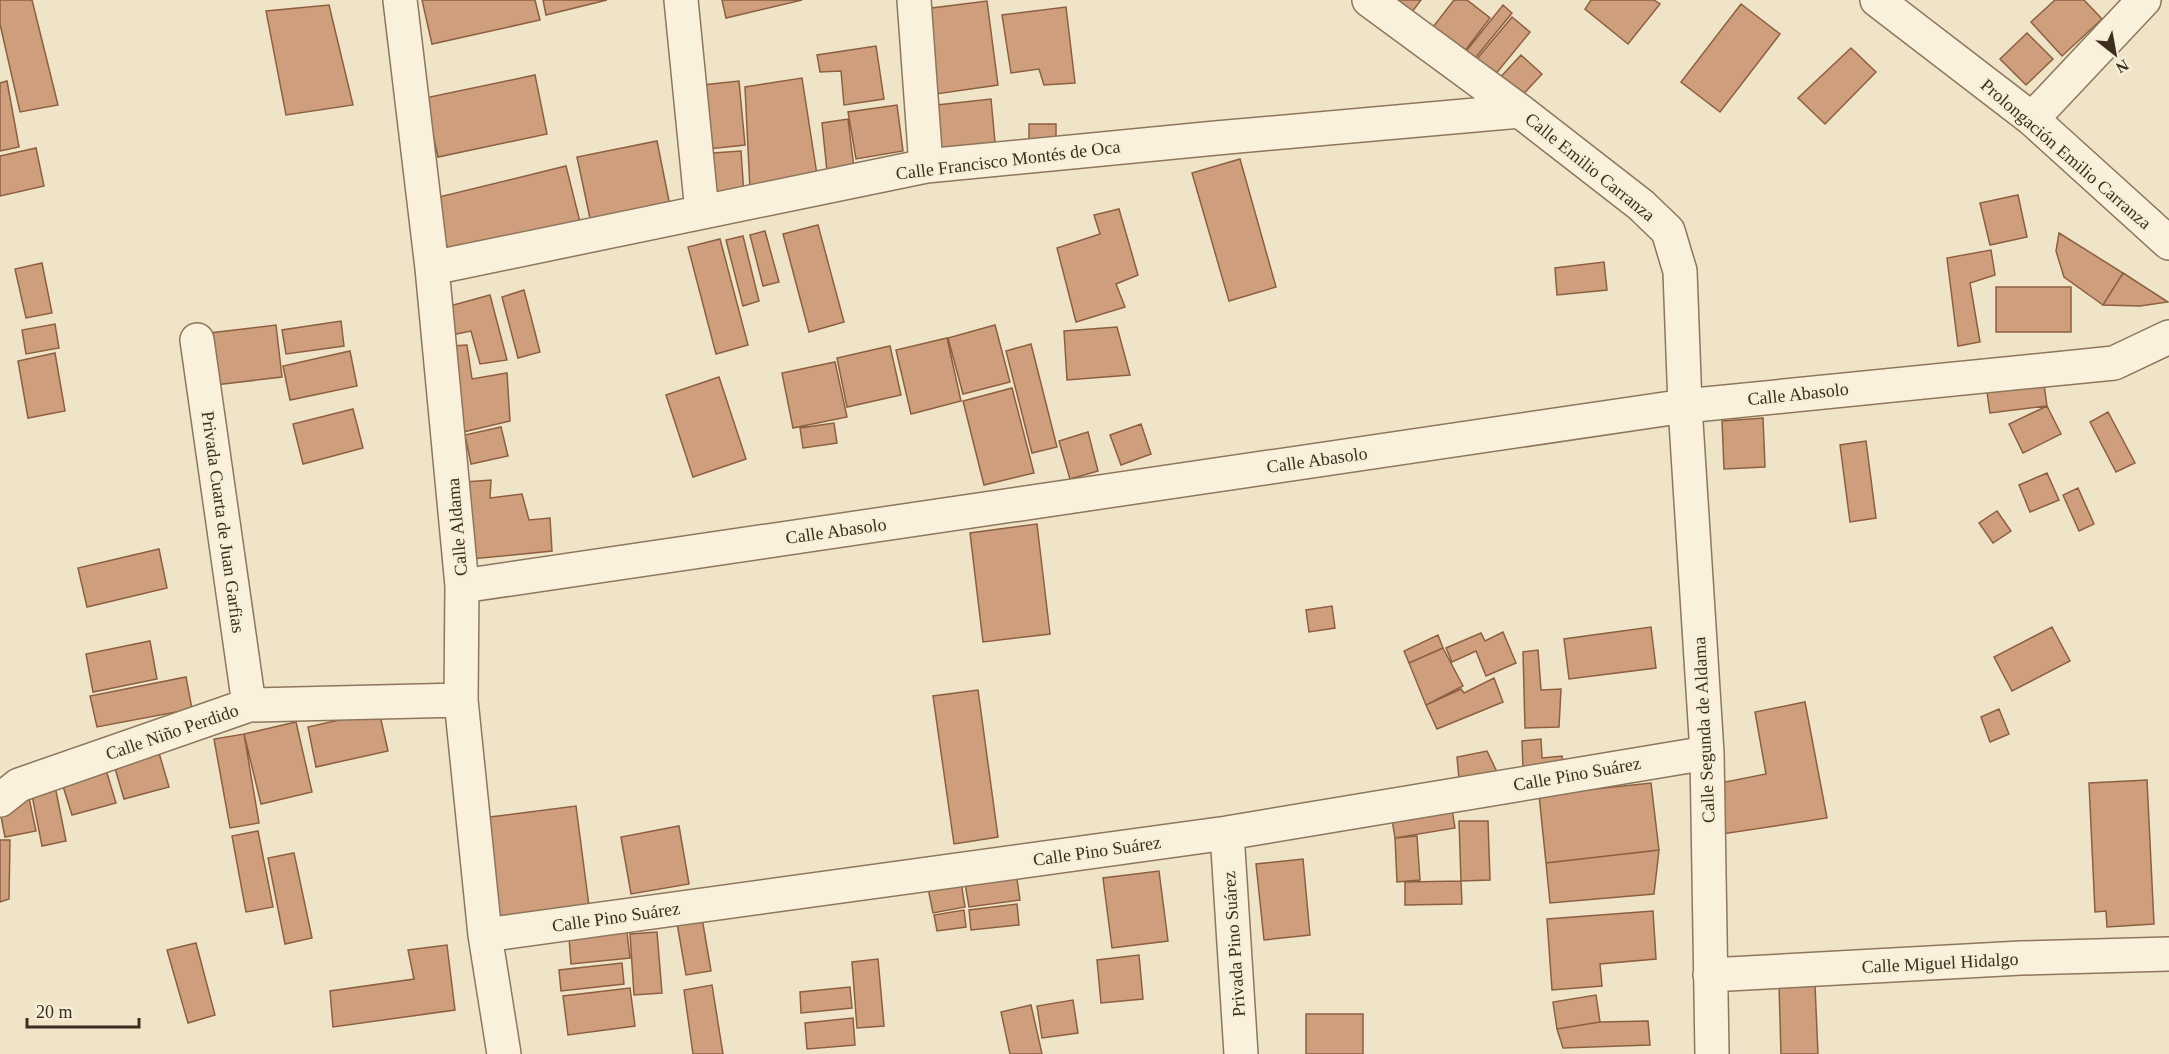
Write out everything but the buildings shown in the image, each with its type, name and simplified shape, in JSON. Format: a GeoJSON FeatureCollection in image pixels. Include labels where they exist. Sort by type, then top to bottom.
{"type":"FeatureCollection","features":[{"type":"Feature","properties":{"kind":"street","name":"Calle Aldama"},"geometry":{"type":"LineString","coordinates":[[400,0],[432,268],[462,586],[461,700],[485,934],[504,1054]]}},
{"type":"Feature","properties":{"kind":"street"},"geometry":{"type":"LineString","coordinates":[[681,0],[702,212]]}},
{"type":"Feature","properties":{"kind":"street"},"geometry":{"type":"LineString","coordinates":[[914,0],[926,166]]}},
{"type":"Feature","properties":{"kind":"street","name":"Calle Emilio Carranza"},"geometry":{"type":"LineString","coordinates":[[1369,0],[1520,111],[1641,205],[1668,231],[1680,270],[1685,406]]}},
{"type":"Feature","properties":{"kind":"street","name":"Prolongación Emilio Carranza"},"geometry":{"type":"LineString","coordinates":[[1877,0],[2032,119],[2169,243]]}},
{"type":"Feature","properties":{"kind":"street"},"geometry":{"type":"LineString","coordinates":[[2032,119],[2144,0]]}},
{"type":"Feature","properties":{"kind":"street","name":"Calle Francisco Montés de Oca"},"geometry":{"type":"LineString","coordinates":[[432,268],[926,166],[1520,111]]}},
{"type":"Feature","properties":{"kind":"street","name":"Calle Abasolo"},"geometry":{"type":"LineString","coordinates":[[462,586],[1685,406],[2114,363],[2169,337]]}},
{"type":"Feature","properties":{"kind":"street","name":"Privada Cuarta de Juan Garfias"},"geometry":{"type":"LineString","coordinates":[[197,340],[249,705]]}},
{"type":"Feature","properties":{"kind":"street","name":"Calle Segunda de Aldama"},"geometry":{"type":"LineString","coordinates":[[1685,406],[1707,753],[1712,1054]]}},
{"type":"Feature","properties":{"kind":"street","name":"Calle Niño Perdido"},"geometry":{"type":"LineString","coordinates":[[0,800],[19,785],[249,705],[461,700]]}},
{"type":"Feature","properties":{"kind":"street","name":"Calle Pino Suárez"},"geometry":{"type":"LineString","coordinates":[[485,934],[1227,833],[1707,753]]}},
{"type":"Feature","properties":{"kind":"street","name":"Privada Pino Suárez"},"geometry":{"type":"LineString","coordinates":[[1227,833],[1241,1054]]}},
{"type":"Feature","properties":{"kind":"street","name":"Calle Miguel Hidalgo"},"geometry":{"type":"LineString","coordinates":[[1710,975],[2021,958],[2169,954]]}}]}
